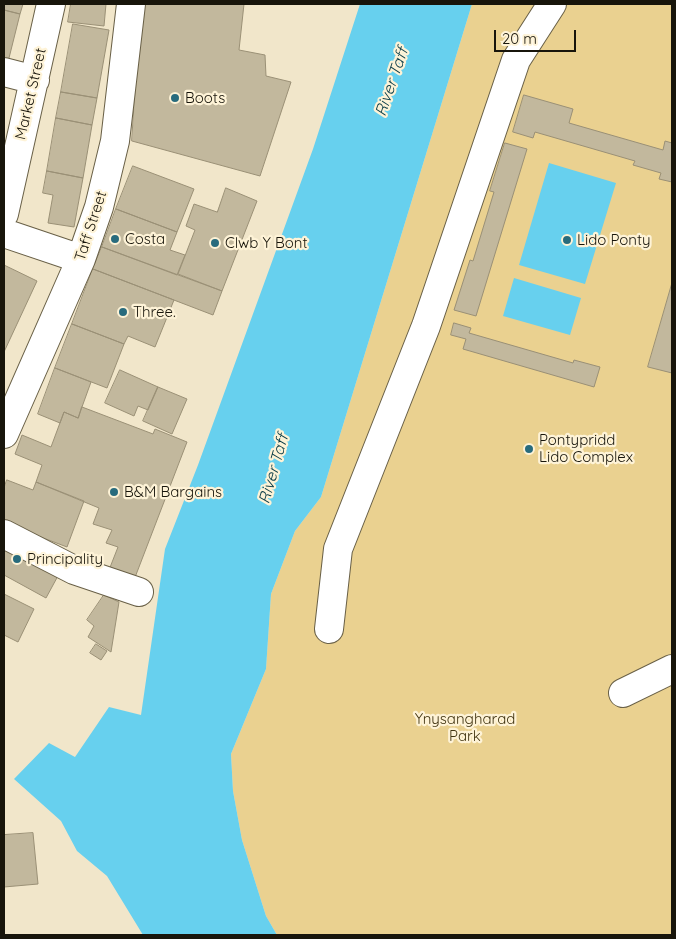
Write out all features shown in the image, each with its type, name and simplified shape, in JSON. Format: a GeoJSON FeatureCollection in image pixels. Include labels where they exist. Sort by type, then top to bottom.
{"type":"FeatureCollection","features":[{"type":"Feature","properties":{"kind":"street","name":"Market Street"},"geometry":{"type":"LineString","coordinates":[[4,214],[51,4]]}},
{"type":"Feature","properties":{"kind":"street","name":"Taff Street"},"geometry":{"type":"LineString","coordinates":[[4,434],[81,259],[99,207],[115,141],[131,4]]}},
{"type":"Feature","properties":{"kind":"street"},"geometry":{"type":"LineString","coordinates":[[329,629],[338,549],[426,326],[516,60],[552,4]]}},
{"type":"Feature","properties":{"kind":"street"},"geometry":{"type":"LineString","coordinates":[[4,72],[35,80]]}},
{"type":"Feature","properties":{"kind":"street"},"geometry":{"type":"LineString","coordinates":[[4,233],[81,259]]}},
{"type":"Feature","properties":{"kind":"street"},"geometry":{"type":"LineString","coordinates":[[4,534],[74,570],[139,592]]}},
{"type":"Feature","properties":{"kind":"street"},"geometry":{"type":"LineString","coordinates":[[623,693],[672,669]]}},
{"type":"Feature","properties":{"kind":"green space","name":"Ynysangharad Park"},"geometry":{"type":"Polygon","coordinates":[[[472,4],[672,4],[672,935],[277,935],[266,916],[242,840],[233,791],[231,754],[266,669],[271,594],[295,531],[321,497],[472,4]]]}},
{"type":"Feature","properties":{"kind":"water","name":"River Taff"},"geometry":{"type":"Polygon","coordinates":[[[360,4],[472,4],[321,497],[295,531],[271,594],[266,669],[231,754],[233,791],[242,840],[266,916],[277,935],[143,935],[107,876],[77,851],[61,821],[14,779],[49,743],[75,757],[109,707],[141,715],[165,549],[198,465],[313,149],[360,4]]]}},
{"type":"Feature","properties":{"kind":"water"},"geometry":{"type":"Polygon","coordinates":[[[549,163],[616,183],[585,284],[519,265],[549,163]]]}},
{"type":"Feature","properties":{"kind":"water"},"geometry":{"type":"Polygon","coordinates":[[[514,278],[581,298],[570,335],[503,316],[514,278]]]}},
{"type":"Feature","properties":{"kind":"building"},"geometry":{"type":"Polygon","coordinates":[[[5,4],[23,4],[20,14],[4,10],[5,4]]]}},
{"type":"Feature","properties":{"kind":"building"},"geometry":{"type":"Polygon","coordinates":[[[71,4],[106,4],[104,26],[68,22],[71,4]]]}},
{"type":"Feature","properties":{"kind":"building"},"geometry":{"type":"Polygon","coordinates":[[[141,4],[244,4],[239,50],[265,55],[266,76],[291,82],[260,176],[132,141],[141,4]]]}},
{"type":"Feature","properties":{"kind":"building"},"geometry":{"type":"Polygon","coordinates":[[[4,10],[20,14],[8,62],[4,61],[4,10]]]}},
{"type":"Feature","properties":{"kind":"building"},"geometry":{"type":"Polygon","coordinates":[[[73,24],[109,30],[97,98],[61,92],[73,24]]]}},
{"type":"Feature","properties":{"kind":"building"},"geometry":{"type":"Polygon","coordinates":[[[61,92],[97,98],[92,125],[56,118],[61,92]]]}},
{"type":"Feature","properties":{"kind":"building"},"geometry":{"type":"Polygon","coordinates":[[[524,95],[573,109],[569,123],[663,150],[665,141],[672,143],[672,182],[659,179],[661,173],[633,165],[635,161],[535,132],[533,138],[513,132],[524,95]]]}},
{"type":"Feature","properties":{"kind":"building"},"geometry":{"type":"Polygon","coordinates":[[[56,118],[92,125],[83,178],[47,171],[56,118]]]}},
{"type":"Feature","properties":{"kind":"building"},"geometry":{"type":"Polygon","coordinates":[[[505,143],[527,149],[476,316],[454,310],[470,260],[473,261],[494,192],[490,191],[505,143]]]}},
{"type":"Feature","properties":{"kind":"building"},"geometry":{"type":"Polygon","coordinates":[[[133,166],[194,189],[177,232],[116,209],[133,166]]]}},
{"type":"Feature","properties":{"kind":"building"},"geometry":{"type":"Polygon","coordinates":[[[47,171],[83,178],[74,227],[48,223],[53,195],[43,193],[47,171]]]}},
{"type":"Feature","properties":{"kind":"building","name":"Clwb Y Bont"},"geometry":{"type":"Polygon","coordinates":[[[226,188],[257,201],[222,291],[178,274],[195,230],[186,226],[194,204],[217,212],[226,188]]]}},
{"type":"Feature","properties":{"kind":"building"},"geometry":{"type":"Polygon","coordinates":[[[116,209],[177,232],[170,250],[185,255],[177,275],[102,247],[116,209]]]}},
{"type":"Feature","properties":{"kind":"building"},"geometry":{"type":"Polygon","coordinates":[[[102,247],[222,291],[213,315],[93,269],[102,247]]]}},
{"type":"Feature","properties":{"kind":"building"},"geometry":{"type":"Polygon","coordinates":[[[4,265],[37,281],[4,352],[4,265]]]}},
{"type":"Feature","properties":{"kind":"building","name":"Three."},"geometry":{"type":"Polygon","coordinates":[[[93,269],[174,300],[155,347],[128,336],[124,344],[72,324],[93,269]]]}},
{"type":"Feature","properties":{"kind":"building"},"geometry":{"type":"Polygon","coordinates":[[[672,283],[672,373],[648,367],[672,283]]]}},
{"type":"Feature","properties":{"kind":"building"},"geometry":{"type":"Polygon","coordinates":[[[454,323],[471,328],[469,333],[573,363],[574,360],[600,367],[594,387],[463,349],[466,339],[451,335],[454,323]]]}},
{"type":"Feature","properties":{"kind":"building"},"geometry":{"type":"Polygon","coordinates":[[[72,324],[124,344],[107,388],[55,368],[72,324]]]}},
{"type":"Feature","properties":{"kind":"building"},"geometry":{"type":"Polygon","coordinates":[[[55,368],[91,382],[78,418],[64,412],[60,423],[38,414],[55,368]]]}},
{"type":"Feature","properties":{"kind":"building"},"geometry":{"type":"Polygon","coordinates":[[[120,370],[158,387],[148,410],[138,406],[134,416],[105,403],[120,370]]]}},
{"type":"Feature","properties":{"kind":"building"},"geometry":{"type":"Polygon","coordinates":[[[158,387],[187,399],[172,434],[143,421],[158,387]]]}},
{"type":"Feature","properties":{"kind":"building","name":"B&M Bargains"},"geometry":{"type":"Polygon","coordinates":[[[82,407],[153,434],[155,429],[187,442],[134,580],[109,570],[118,547],[106,543],[112,530],[93,524],[99,508],[36,482],[42,465],[15,454],[22,435],[51,447],[64,412],[78,418],[82,407]]]}},
{"type":"Feature","properties":{"kind":"building"},"geometry":{"type":"Polygon","coordinates":[[[7,480],[33,490],[36,482],[84,501],[67,547],[4,523],[4,488],[7,480]]]}},
{"type":"Feature","properties":{"kind":"building","name":"Principality"},"geometry":{"type":"Polygon","coordinates":[[[4,545],[59,574],[46,598],[4,575],[4,545]]]}},
{"type":"Feature","properties":{"kind":"building"},"geometry":{"type":"Polygon","coordinates":[[[4,594],[34,609],[18,642],[4,635],[4,594]]]}},
{"type":"Feature","properties":{"kind":"building"},"geometry":{"type":"Polygon","coordinates":[[[104,595],[119,602],[111,652],[88,637],[94,626],[87,620],[104,595]]]}},
{"type":"Feature","properties":{"kind":"building"},"geometry":{"type":"Polygon","coordinates":[[[96,644],[107,651],[101,660],[90,653],[96,644]]]}},
{"type":"Feature","properties":{"kind":"building"},"geometry":{"type":"Polygon","coordinates":[[[33,833],[38,884],[4,887],[4,835],[33,833]]]}},
{"type":"Feature","properties":{"kind":"place","name":"Boots"},"geometry":{"type":"Point","coordinates":[175,98]}},
{"type":"Feature","properties":{"kind":"place","name":"Costa"},"geometry":{"type":"Point","coordinates":[115,239]}},
{"type":"Feature","properties":{"kind":"place","name":"Lido Ponty"},"geometry":{"type":"Point","coordinates":[567,240]}},
{"type":"Feature","properties":{"kind":"place","name":"Clwb Y Bont"},"geometry":{"type":"Point","coordinates":[215,243]}},
{"type":"Feature","properties":{"kind":"place","name":"Three."},"geometry":{"type":"Point","coordinates":[123,312]}},
{"type":"Feature","properties":{"kind":"place","name":"Pontypridd Lido Complex"},"geometry":{"type":"Point","coordinates":[529,449]}},
{"type":"Feature","properties":{"kind":"place","name":"B&M Bargains"},"geometry":{"type":"Point","coordinates":[114,492]}},
{"type":"Feature","properties":{"kind":"place","name":"Principality"},"geometry":{"type":"Point","coordinates":[17,559]}}]}
